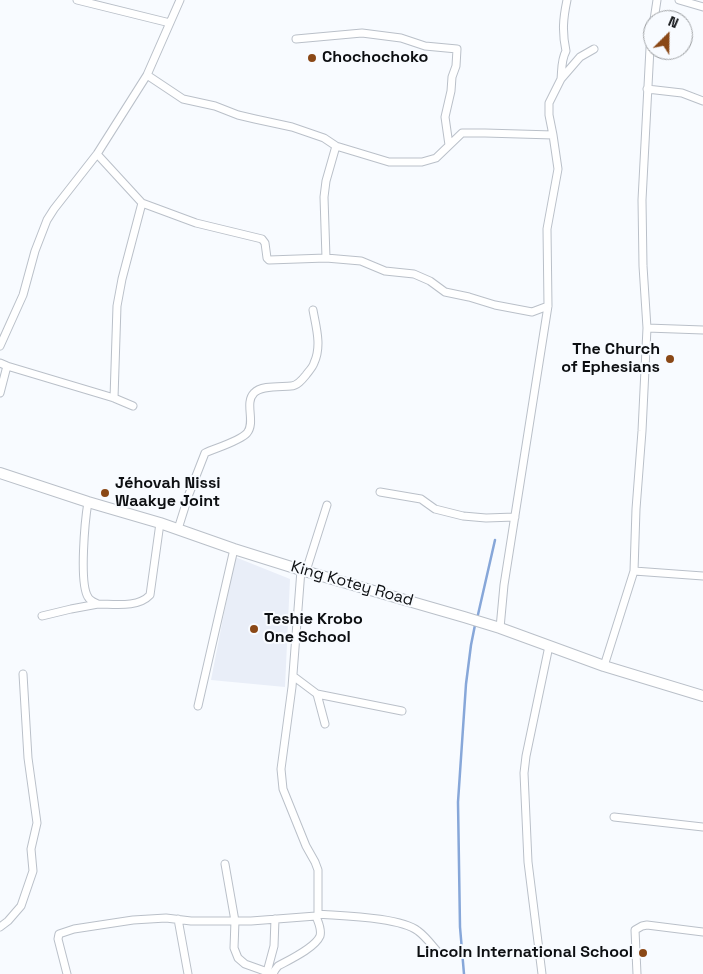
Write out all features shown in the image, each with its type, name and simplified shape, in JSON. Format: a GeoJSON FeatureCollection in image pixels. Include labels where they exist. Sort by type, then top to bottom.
{"type":"FeatureCollection","features":[{"type":"Feature","properties":{"kind":"street"},"geometry":{"type":"LineString","coordinates":[[77,0],[170,23]]}},
{"type":"Feature","properties":{"kind":"street"},"geometry":{"type":"LineString","coordinates":[[0,346],[22,295],[35,251],[47,220],[97,154],[147,75],[180,0]]}},
{"type":"Feature","properties":{"kind":"street"},"geometry":{"type":"LineString","coordinates":[[561,79],[566,51],[563,17],[567,0]]}},
{"type":"Feature","properties":{"kind":"street"},"geometry":{"type":"LineString","coordinates":[[679,0],[703,6]]}},
{"type":"Feature","properties":{"kind":"street"},"geometry":{"type":"LineString","coordinates":[[296,39],[362,33],[401,38],[425,46],[457,50],[456,66],[452,77],[445,117],[449,145]]}},
{"type":"Feature","properties":{"kind":"street"},"geometry":{"type":"LineString","coordinates":[[495,627],[504,585],[548,306],[547,229],[558,169],[554,135],[549,115],[549,103],[561,79],[580,56],[594,49]]}},
{"type":"Feature","properties":{"kind":"street"},"geometry":{"type":"LineString","coordinates":[[604,666],[634,571],[647,328],[643,266],[642,200],[649,60]]}},
{"type":"Feature","properties":{"kind":"street"},"geometry":{"type":"LineString","coordinates":[[147,75],[184,99],[215,106],[238,115],[292,127],[324,138],[336,146],[389,162],[422,162],[436,158],[462,133],[554,135]]}},
{"type":"Feature","properties":{"kind":"street"},"geometry":{"type":"LineString","coordinates":[[647,89],[682,93],[703,101]]}},
{"type":"Feature","properties":{"kind":"street"},"geometry":{"type":"LineString","coordinates":[[326,258],[324,197],[326,181],[336,146]]}},
{"type":"Feature","properties":{"kind":"street"},"geometry":{"type":"LineString","coordinates":[[97,154],[142,203],[196,223],[262,239],[265,243],[269,260],[326,258],[360,261],[385,271],[414,274],[430,281],[445,292],[495,305],[532,312],[548,306]]}},
{"type":"Feature","properties":{"kind":"street"},"geometry":{"type":"LineString","coordinates":[[114,398],[118,306],[122,279],[142,203]]}},
{"type":"Feature","properties":{"kind":"street"},"geometry":{"type":"LineString","coordinates":[[178,529],[205,453],[237,440],[247,433],[250,426],[250,399],[253,393],[259,389],[294,386],[302,380],[314,364],[318,336],[313,310]]}},
{"type":"Feature","properties":{"kind":"street"},"geometry":{"type":"LineString","coordinates":[[647,328],[703,330]]}},
{"type":"Feature","properties":{"kind":"street"},"geometry":{"type":"LineString","coordinates":[[0,392],[3,364],[114,398],[133,406]]}},
{"type":"Feature","properties":{"kind":"street","name":"King Kotey Road"},"geometry":{"type":"LineString","coordinates":[[0,472],[304,571],[464,617],[604,666],[703,696]]}},
{"type":"Feature","properties":{"kind":"street"},"geometry":{"type":"LineString","coordinates":[[380,492],[421,499],[436,509],[464,516],[486,518],[515,517]]}},
{"type":"Feature","properties":{"kind":"street"},"geometry":{"type":"LineString","coordinates":[[88,502],[84,528],[84,576],[87,596],[98,604]]}},
{"type":"Feature","properties":{"kind":"street"},"geometry":{"type":"LineString","coordinates":[[271,973],[278,966],[315,943],[320,935],[317,915],[318,870],[283,789],[281,769],[304,571],[327,505]]}},
{"type":"Feature","properties":{"kind":"street"},"geometry":{"type":"LineString","coordinates":[[42,616],[98,604],[136,604],[146,599],[150,595],[160,523]]}},
{"type":"Feature","properties":{"kind":"street"},"geometry":{"type":"LineString","coordinates":[[198,706],[234,548]]}},
{"type":"Feature","properties":{"kind":"street"},"geometry":{"type":"LineString","coordinates":[[634,571],[703,576]]}},
{"type":"Feature","properties":{"kind":"street"},"geometry":{"type":"LineString","coordinates":[[542,974],[528,862],[524,773],[549,646]]}},
{"type":"Feature","properties":{"kind":"street"},"geometry":{"type":"LineString","coordinates":[[0,927],[21,906],[33,871],[31,849],[37,824],[28,758],[23,674]]}},
{"type":"Feature","properties":{"kind":"street"},"geometry":{"type":"LineString","coordinates":[[293,676],[317,694],[402,711]]}},
{"type":"Feature","properties":{"kind":"street"},"geometry":{"type":"LineString","coordinates":[[317,694],[324,724]]}},
{"type":"Feature","properties":{"kind":"street"},"geometry":{"type":"LineString","coordinates":[[614,817],[703,828]]}},
{"type":"Feature","properties":{"kind":"street"},"geometry":{"type":"LineString","coordinates":[[225,864],[235,921],[234,948],[238,958],[245,964],[271,973]]}},
{"type":"Feature","properties":{"kind":"street"},"geometry":{"type":"LineString","coordinates":[[67,974],[59,948],[59,934],[74,929],[133,920],[235,921],[317,915],[366,918],[404,923],[419,931],[437,951]]}},
{"type":"Feature","properties":{"kind":"street"},"geometry":{"type":"LineString","coordinates":[[178,919],[188,974]]}},
{"type":"Feature","properties":{"kind":"street"},"geometry":{"type":"LineString","coordinates":[[271,973],[275,919]]}},
{"type":"Feature","properties":{"kind":"street"},"geometry":{"type":"LineString","coordinates":[[637,974],[636,930],[642,926],[703,932]]}},
{"type":"Feature","properties":{"kind":"shaded area","name":"Teshie Krobo One School"},"geometry":{"type":"Polygon","coordinates":[[[235,557],[290,579],[285,687],[211,680],[235,557]]]}},
{"type":"Feature","properties":{"kind":"waterway"},"geometry":{"type":"LineString","coordinates":[[477,619],[495,540]]}},
{"type":"Feature","properties":{"kind":"waterway"},"geometry":{"type":"LineString","coordinates":[[464,974],[460,927],[458,802],[466,684],[475,625]]}},
{"type":"Feature","properties":{"kind":"place","name":"Chochochoko"},"geometry":{"type":"Point","coordinates":[312,58]}},
{"type":"Feature","properties":{"kind":"place","name":"The Church of Ephesians"},"geometry":{"type":"Point","coordinates":[670,359]}},
{"type":"Feature","properties":{"kind":"place","name":"Jéhovah Nissi Waakye Joint"},"geometry":{"type":"Point","coordinates":[105,493]}},
{"type":"Feature","properties":{"kind":"place","name":"Teshie Krobo One School"},"geometry":{"type":"Point","coordinates":[254,629]}},
{"type":"Feature","properties":{"kind":"place","name":"Lincoln International School"},"geometry":{"type":"Point","coordinates":[643,953]}}]}
